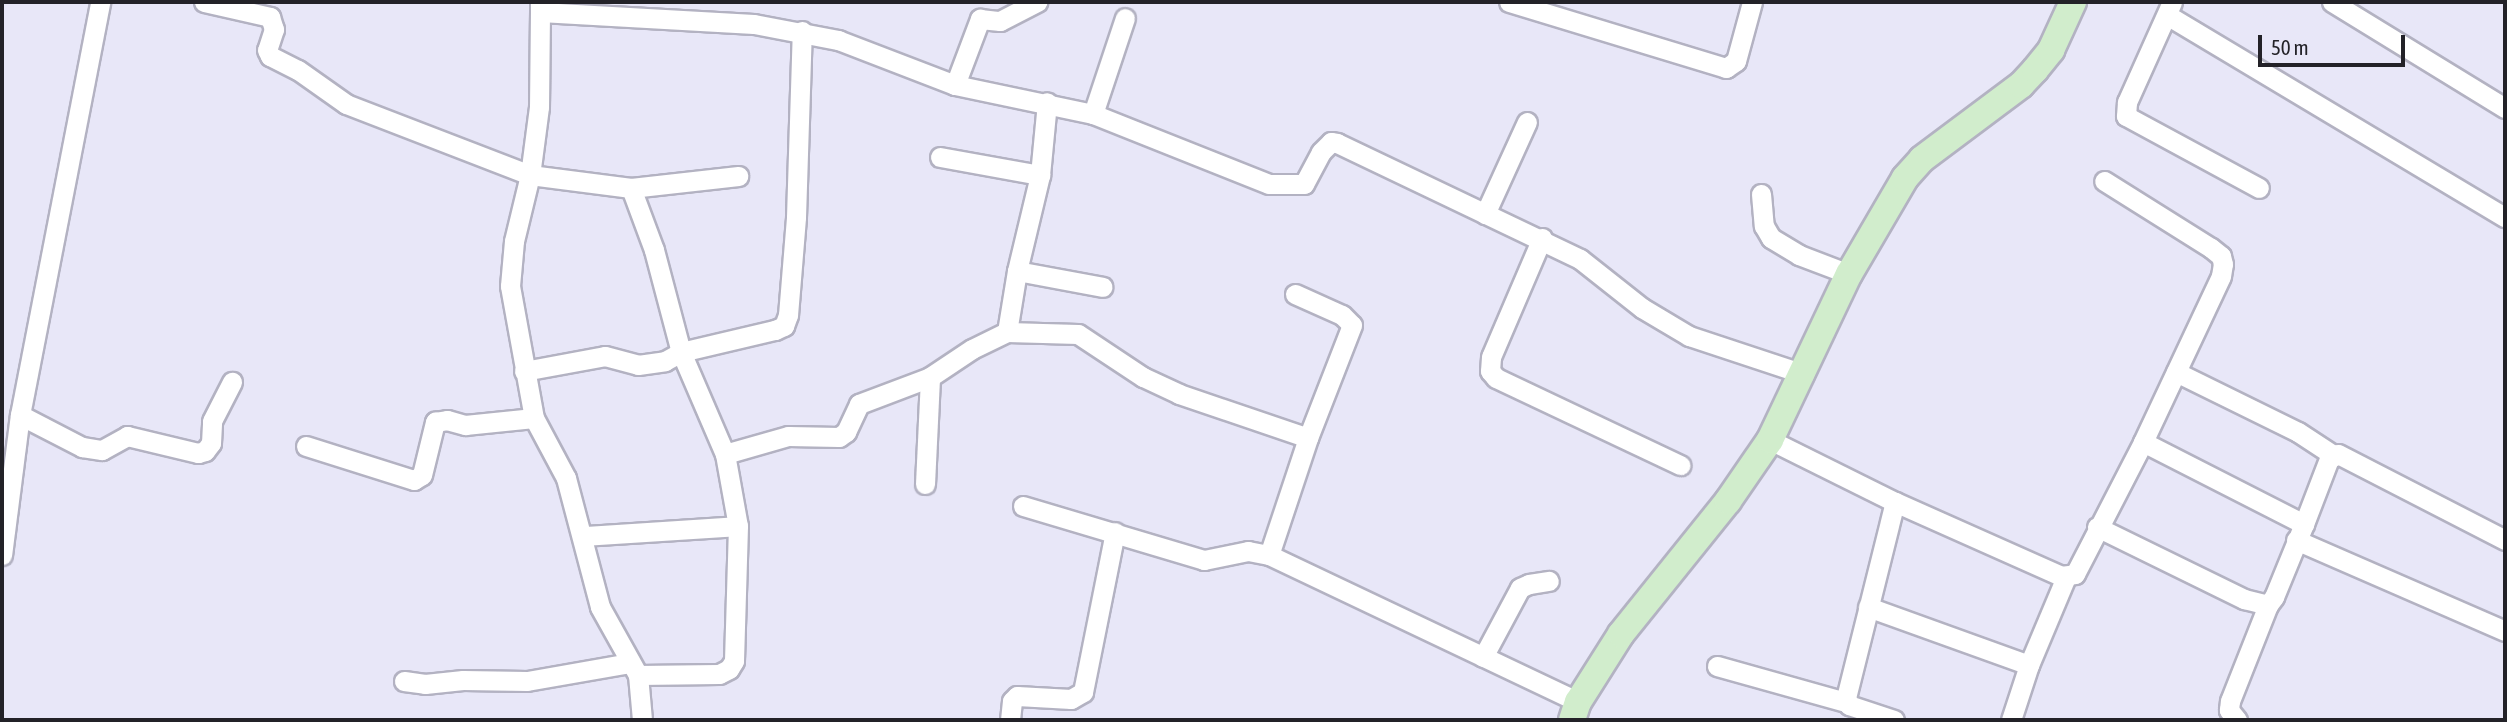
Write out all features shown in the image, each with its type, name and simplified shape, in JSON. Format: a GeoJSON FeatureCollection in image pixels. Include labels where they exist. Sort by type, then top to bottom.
{"type":"FeatureCollection","features":[{"type":"Feature","properties":{"kind":"street"},"geometry":{"type":"LineString","coordinates":[[2,555],[20,415],[100,2]]}},
{"type":"Feature","properties":{"kind":"street"},"geometry":{"type":"LineString","coordinates":[[204,2],[270,17],[274,29],[267,50],[270,55],[298,70],[346,104],[530,175],[631,188],[738,176]]}},
{"type":"Feature","properties":{"kind":"street"},"geometry":{"type":"LineString","coordinates":[[956,85],[979,19],[1000,21],[1037,2]]}},
{"type":"Feature","properties":{"kind":"street"},"geometry":{"type":"LineString","coordinates":[[1509,2],[1726,68],[1735,61],[1752,2]]}},
{"type":"Feature","properties":{"kind":"street"},"geometry":{"type":"LineString","coordinates":[[1023,506],[1204,559],[1248,551],[1269,555],[1483,657],[1575,711],[1621,634],[1728,501],[1770,440],[1804,374],[1849,274],[1905,178],[1922,159],[2021,85],[2051,50],[2073,2]]}},
{"type":"Feature","properties":{"kind":"street"},"geometry":{"type":"LineString","coordinates":[[2332,2],[2359,9],[2505,108]]}},
{"type":"Feature","properties":{"kind":"street"},"geometry":{"type":"LineString","coordinates":[[642,720],[634,669],[600,607],[584,536],[566,478],[534,418],[510,286],[514,241],[530,175],[539,107],[540,7],[655,9],[802,31],[838,40],[956,85],[1048,102],[1093,114],[1269,184],[1304,184],[1321,152],[1331,142],[1337,143],[1542,239],[1595,268],[1642,308],[1689,336],[1804,374]]}},
{"type":"Feature","properties":{"kind":"street"},"geometry":{"type":"LineString","coordinates":[[2259,188],[2126,116],[2127,102],[2170,8],[2505,216]]}},
{"type":"Feature","properties":{"kind":"street"},"geometry":{"type":"LineString","coordinates":[[1093,114],[1125,18]]}},
{"type":"Feature","properties":{"kind":"street"},"geometry":{"type":"LineString","coordinates":[[524,371],[605,356],[638,365],[665,361],[681,352],[784,326],[796,217],[802,31]]}},
{"type":"Feature","properties":{"kind":"street"},"geometry":{"type":"LineString","coordinates":[[1007,332],[1017,271],[1040,175],[1048,102]]}},
{"type":"Feature","properties":{"kind":"street"},"geometry":{"type":"LineString","coordinates":[[1485,214],[1527,122]]}},
{"type":"Feature","properties":{"kind":"street"},"geometry":{"type":"LineString","coordinates":[[940,157],[1040,175]]}},
{"type":"Feature","properties":{"kind":"street"},"geometry":{"type":"LineString","coordinates":[[1770,440],[1895,502],[2066,577],[2075,574],[2143,442],[2221,276],[2222,260],[2211,248],[2104,181]]}},
{"type":"Feature","properties":{"kind":"street"},"geometry":{"type":"LineString","coordinates":[[404,681],[425,684],[463,680],[527,681],[634,669],[719,674],[729,669],[734,661],[738,526],[725,454],[681,352],[654,250],[631,188]]}},
{"type":"Feature","properties":{"kind":"street"},"geometry":{"type":"LineString","coordinates":[[1761,194],[1764,226],[1771,237],[1799,255],[1849,274]]}},
{"type":"Feature","properties":{"kind":"street"},"geometry":{"type":"LineString","coordinates":[[1542,239],[1491,357],[1490,371],[1508,384],[1680,465]]}},
{"type":"Feature","properties":{"kind":"street"},"geometry":{"type":"LineString","coordinates":[[1017,271],[1103,287]]}},
{"type":"Feature","properties":{"kind":"street"},"geometry":{"type":"LineString","coordinates":[[1269,555],[1308,438],[1352,325],[1342,316],[1295,294]]}},
{"type":"Feature","properties":{"kind":"street"},"geometry":{"type":"LineString","coordinates":[[725,454],[788,436],[839,437],[846,432],[859,404],[930,377],[972,349],[1007,332],[1078,334],[1143,377],[1179,394],[1308,438]]}},
{"type":"Feature","properties":{"kind":"street"},"geometry":{"type":"LineString","coordinates":[[2176,372],[2505,540]]}},
{"type":"Feature","properties":{"kind":"street"},"geometry":{"type":"LineString","coordinates":[[925,484],[930,377]]}},
{"type":"Feature","properties":{"kind":"street"},"geometry":{"type":"LineString","coordinates":[[20,415],[82,447],[102,450],[127,436],[198,453],[205,451],[211,443],[212,421],[232,382]]}},
{"type":"Feature","properties":{"kind":"street"},"geometry":{"type":"LineString","coordinates":[[306,446],[414,480],[422,475],[435,422],[447,420],[466,425],[534,418]]}},
{"type":"Feature","properties":{"kind":"street"},"geometry":{"type":"LineString","coordinates":[[2143,442],[2300,532],[2505,631]]}},
{"type":"Feature","properties":{"kind":"street"},"geometry":{"type":"LineString","coordinates":[[2237,720],[2229,710],[2230,701],[2333,454]]}},
{"type":"Feature","properties":{"kind":"street"},"geometry":{"type":"LineString","coordinates":[[1846,702],[1895,502]]}},
{"type":"Feature","properties":{"kind":"street"},"geometry":{"type":"LineString","coordinates":[[584,536],[738,526]]}},
{"type":"Feature","properties":{"kind":"street"},"geometry":{"type":"LineString","coordinates":[[2098,527],[2244,599],[2268,605]]}},
{"type":"Feature","properties":{"kind":"street"},"geometry":{"type":"LineString","coordinates":[[1010,720],[1012,701],[1017,696],[1071,699],[1083,692],[1115,532]]}},
{"type":"Feature","properties":{"kind":"street"},"geometry":{"type":"LineString","coordinates":[[2011,720],[2029,666],[2066,577]]}},
{"type":"Feature","properties":{"kind":"street"},"geometry":{"type":"LineString","coordinates":[[1483,657],[1520,588],[1535,582],[1549,581]]}},
{"type":"Feature","properties":{"kind":"street"},"geometry":{"type":"LineString","coordinates":[[1868,607],[2029,666]]}},
{"type":"Feature","properties":{"kind":"street"},"geometry":{"type":"LineString","coordinates":[[1717,666],[1846,702],[1894,720]]}}]}
